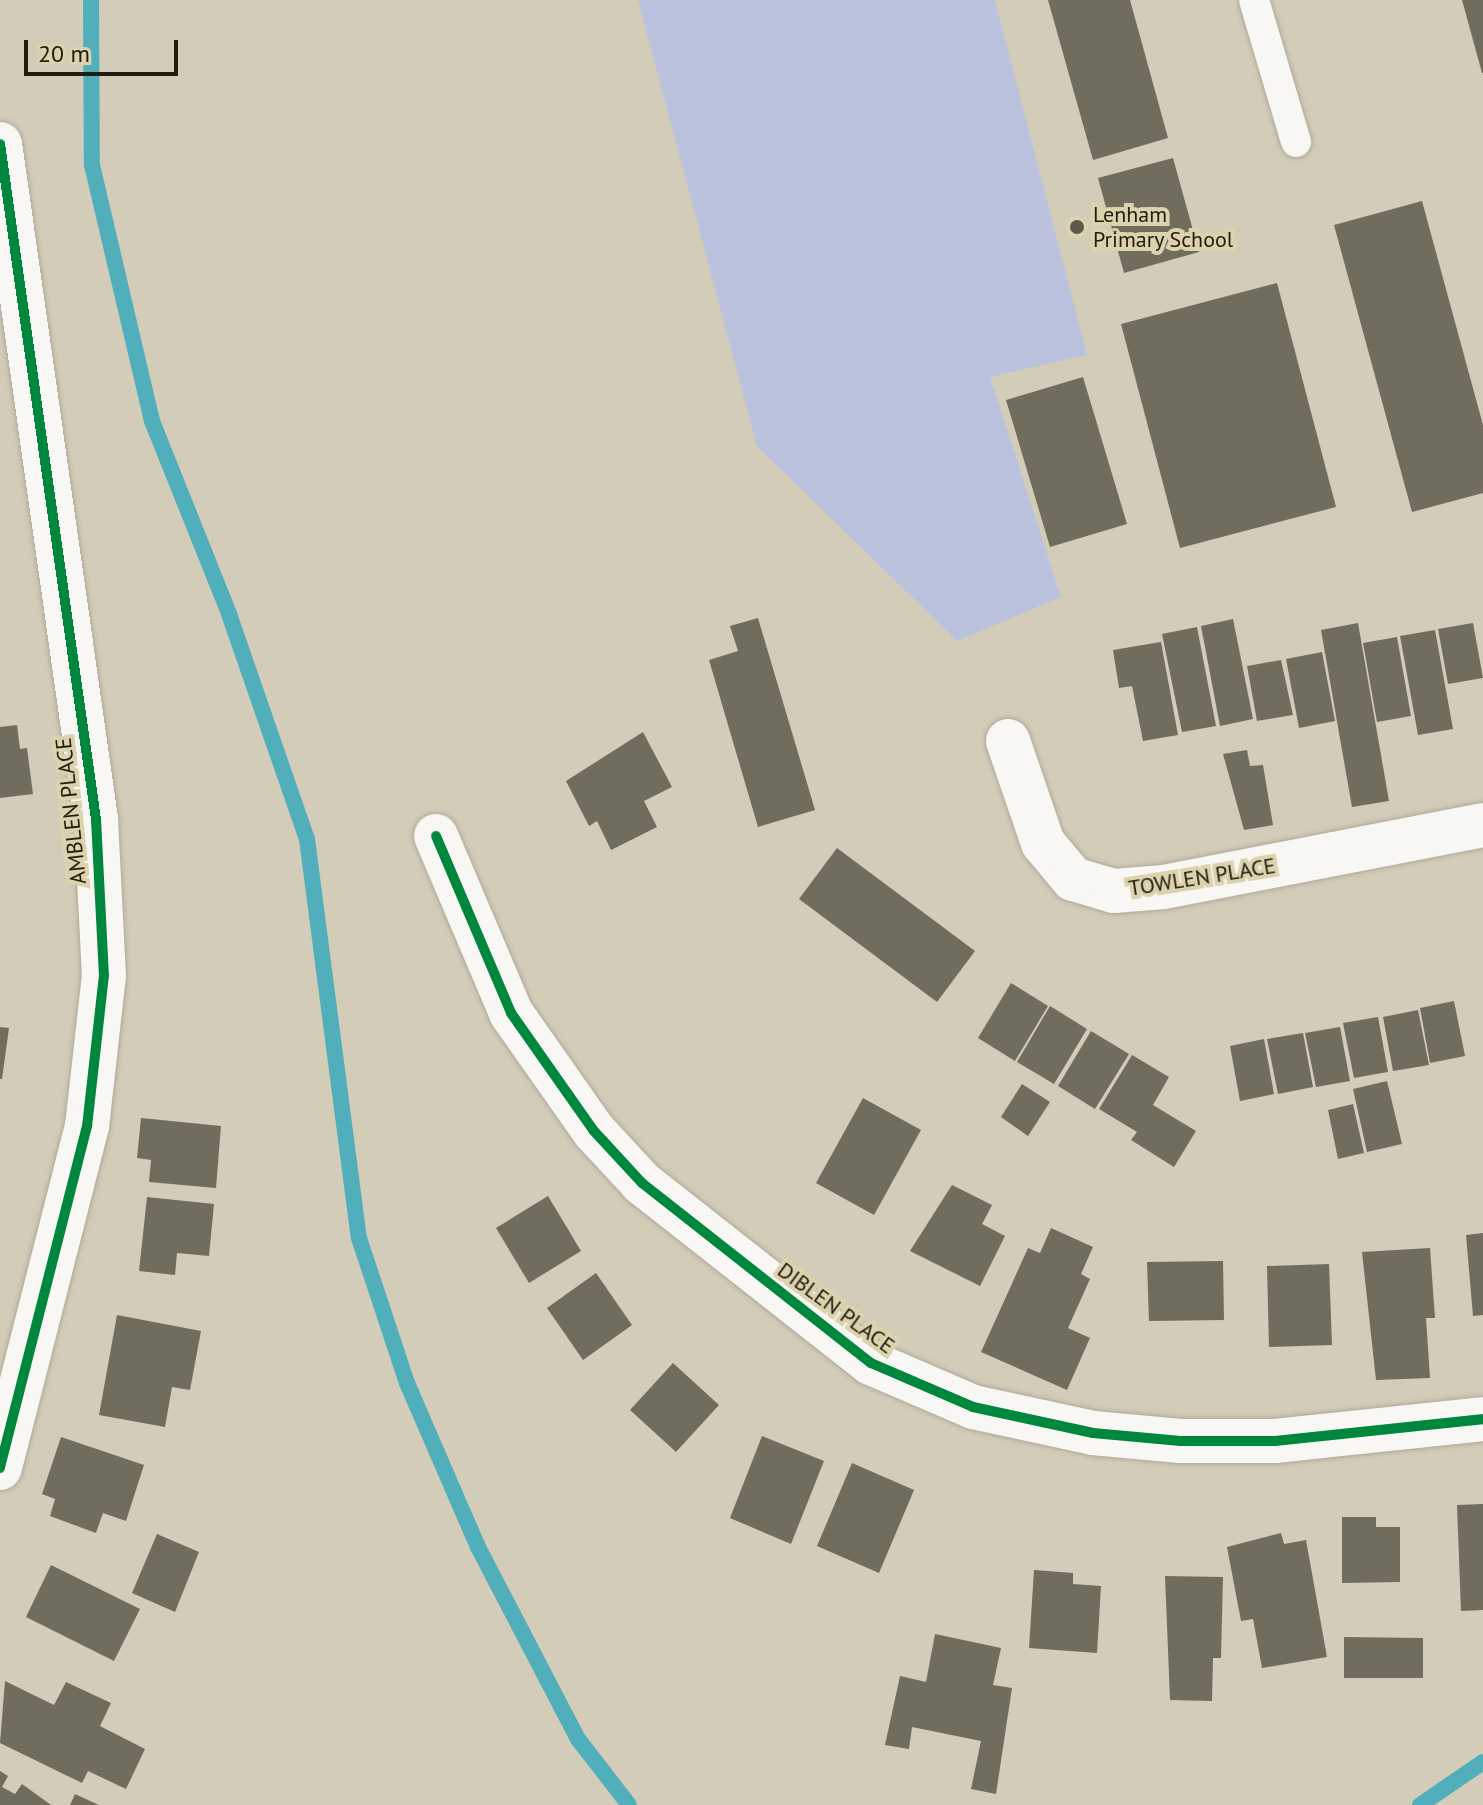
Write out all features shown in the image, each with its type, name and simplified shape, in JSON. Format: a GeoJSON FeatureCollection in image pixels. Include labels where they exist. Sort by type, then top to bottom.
{"type":"FeatureCollection","features":[{"type":"Feature","properties":{"kind":"street","name":"AMBLEN PLACE"},"geometry":{"type":"LineString","coordinates":[[0,144],[96,819],[104,975],[87,1126],[0,1468]]}},
{"type":"Feature","properties":{"kind":"street","name":"TOWLEN PLACE"},"geometry":{"type":"LineString","coordinates":[[1008,741],[1043,843],[1073,879],[1114,891],[1164,887],[1483,825]]}},
{"type":"Feature","properties":{"kind":"street","name":"DIBLEN PLACE"},"geometry":{"type":"LineString","coordinates":[[436,836],[511,1013],[594,1131],[642,1183],[871,1363],[973,1407],[1093,1433],[1181,1441],[1275,1441],[1483,1419]]}},
{"type":"Feature","properties":{"kind":"lane"},"geometry":{"type":"LineString","coordinates":[[1254,0],[1296,142]]}},
{"type":"Feature","properties":{"kind":"shaded area"},"geometry":{"type":"Polygon","coordinates":[[[638,0],[995,0],[1087,355],[990,377],[1061,597],[957,641],[757,446],[638,0]]]}},
{"type":"Feature","properties":{"kind":"building"},"geometry":{"type":"Polygon","coordinates":[[[1048,0],[1130,0],[1168,138],[1093,160],[1048,0]]]}},
{"type":"Feature","properties":{"kind":"building"},"geometry":{"type":"Polygon","coordinates":[[[1462,0],[1483,0],[1483,73],[1482,73],[1462,0]]]}},
{"type":"Feature","properties":{"kind":"building"},"geometry":{"type":"Polygon","coordinates":[[[1173,158],[1199,252],[1124,273],[1098,178],[1173,158]]]}},
{"type":"Feature","properties":{"kind":"building"},"geometry":{"type":"Polygon","coordinates":[[[1422,201],[1483,425],[1483,493],[1412,512],[1334,225],[1422,201]]]}},
{"type":"Feature","properties":{"kind":"building"},"geometry":{"type":"Polygon","coordinates":[[[1277,283],[1336,507],[1180,548],[1121,324],[1277,283]]]}},
{"type":"Feature","properties":{"kind":"building"},"geometry":{"type":"Polygon","coordinates":[[[1083,377],[1127,524],[1050,547],[1006,400],[1083,377]]]}},
{"type":"Feature","properties":{"kind":"building"},"geometry":{"type":"Polygon","coordinates":[[[758,618],[815,810],[758,827],[709,660],[738,651],[730,626],[758,618]]]}},
{"type":"Feature","properties":{"kind":"building"},"geometry":{"type":"Polygon","coordinates":[[[1233,619],[1253,719],[1220,726],[1201,626],[1233,619]]]}},
{"type":"Feature","properties":{"kind":"building"},"geometry":{"type":"Polygon","coordinates":[[[1358,623],[1389,801],[1352,807],[1321,630],[1358,623]]]}},
{"type":"Feature","properties":{"kind":"building"},"geometry":{"type":"Polygon","coordinates":[[[1473,623],[1483,678],[1448,684],[1438,629],[1473,623]]]}},
{"type":"Feature","properties":{"kind":"building"},"geometry":{"type":"Polygon","coordinates":[[[1197,627],[1216,726],[1182,732],[1162,634],[1197,627]]]}},
{"type":"Feature","properties":{"kind":"building"},"geometry":{"type":"Polygon","coordinates":[[[1435,630],[1453,729],[1418,735],[1400,636],[1435,630]]]}},
{"type":"Feature","properties":{"kind":"building"},"geometry":{"type":"Polygon","coordinates":[[[1397,637],[1411,716],[1377,722],[1363,643],[1397,637]]]}},
{"type":"Feature","properties":{"kind":"building"},"geometry":{"type":"Polygon","coordinates":[[[1161,642],[1178,735],[1143,741],[1132,686],[1119,688],[1113,650],[1161,642]]]}},
{"type":"Feature","properties":{"kind":"building"},"geometry":{"type":"Polygon","coordinates":[[[1322,652],[1335,721],[1299,728],[1286,659],[1322,652]]]}},
{"type":"Feature","properties":{"kind":"building"},"geometry":{"type":"Polygon","coordinates":[[[1281,660],[1293,715],[1257,721],[1247,666],[1281,660]]]}},
{"type":"Feature","properties":{"kind":"building"},"geometry":{"type":"Polygon","coordinates":[[[17,725],[20,749],[27,748],[33,794],[0,798],[0,727],[17,725]]]}},
{"type":"Feature","properties":{"kind":"building"},"geometry":{"type":"Polygon","coordinates":[[[643,732],[672,787],[644,801],[657,827],[611,850],[597,821],[589,826],[566,781],[643,732]]]}},
{"type":"Feature","properties":{"kind":"building"},"geometry":{"type":"Polygon","coordinates":[[[1247,750],[1250,766],[1263,765],[1273,825],[1244,830],[1223,754],[1247,750]]]}},
{"type":"Feature","properties":{"kind":"building"},"geometry":{"type":"Polygon","coordinates":[[[837,848],[975,951],[937,1002],[799,899],[837,848]]]}},
{"type":"Feature","properties":{"kind":"building"},"geometry":{"type":"Polygon","coordinates":[[[1011,983],[1048,1006],[1015,1061],[978,1038],[1011,983]]]}},
{"type":"Feature","properties":{"kind":"building"},"geometry":{"type":"Polygon","coordinates":[[[1454,1001],[1465,1056],[1430,1063],[1420,1008],[1454,1001]]]}},
{"type":"Feature","properties":{"kind":"building"},"geometry":{"type":"Polygon","coordinates":[[[1050,1006],[1087,1029],[1054,1084],[1017,1062],[1050,1006]]]}},
{"type":"Feature","properties":{"kind":"building"},"geometry":{"type":"Polygon","coordinates":[[[1418,1010],[1429,1065],[1393,1071],[1383,1017],[1418,1010]]]}},
{"type":"Feature","properties":{"kind":"building"},"geometry":{"type":"Polygon","coordinates":[[[1378,1017],[1388,1072],[1354,1078],[1343,1023],[1378,1017]]]}},
{"type":"Feature","properties":{"kind":"building"},"geometry":{"type":"Polygon","coordinates":[[[0,1027],[9,1028],[2,1079],[0,1079],[0,1027]]]}},
{"type":"Feature","properties":{"kind":"building"},"geometry":{"type":"Polygon","coordinates":[[[1340,1027],[1350,1081],[1316,1087],[1305,1033],[1340,1027]]]}},
{"type":"Feature","properties":{"kind":"building"},"geometry":{"type":"Polygon","coordinates":[[[1091,1031],[1129,1054],[1095,1109],[1058,1086],[1091,1031]]]}},
{"type":"Feature","properties":{"kind":"building"},"geometry":{"type":"Polygon","coordinates":[[[1303,1033],[1313,1087],[1278,1094],[1267,1039],[1303,1033]]]}},
{"type":"Feature","properties":{"kind":"building"},"geometry":{"type":"Polygon","coordinates":[[[1264,1039],[1274,1094],[1240,1101],[1230,1046],[1264,1039]]]}},
{"type":"Feature","properties":{"kind":"building"},"geometry":{"type":"Polygon","coordinates":[[[1132,1055],[1169,1077],[1153,1105],[1196,1131],[1174,1167],[1131,1140],[1137,1132],[1099,1109],[1132,1055]]]}},
{"type":"Feature","properties":{"kind":"building"},"geometry":{"type":"Polygon","coordinates":[[[1387,1081],[1402,1144],[1367,1152],[1353,1089],[1387,1081]]]}},
{"type":"Feature","properties":{"kind":"building"},"geometry":{"type":"Polygon","coordinates":[[[1022,1084],[1050,1102],[1028,1136],[1001,1117],[1022,1084]]]}},
{"type":"Feature","properties":{"kind":"building"},"geometry":{"type":"Polygon","coordinates":[[[863,1098],[921,1130],[874,1215],[816,1183],[863,1098]]]}},
{"type":"Feature","properties":{"kind":"building"},"geometry":{"type":"Polygon","coordinates":[[[1353,1104],[1364,1153],[1338,1159],[1328,1110],[1353,1104]]]}},
{"type":"Feature","properties":{"kind":"building"},"geometry":{"type":"Polygon","coordinates":[[[141,1118],[221,1126],[216,1188],[149,1182],[151,1160],[137,1158],[141,1118]]]}},
{"type":"Feature","properties":{"kind":"building"},"geometry":{"type":"Polygon","coordinates":[[[952,1185],[992,1205],[982,1224],[1005,1236],[980,1286],[910,1251],[952,1185]]]}},
{"type":"Feature","properties":{"kind":"building"},"geometry":{"type":"Polygon","coordinates":[[[548,1196],[581,1251],[529,1283],[496,1228],[548,1196]]]}},
{"type":"Feature","properties":{"kind":"building"},"geometry":{"type":"Polygon","coordinates":[[[147,1197],[214,1204],[209,1256],[177,1253],[175,1275],[139,1271],[147,1197]]]}},
{"type":"Feature","properties":{"kind":"building"},"geometry":{"type":"Polygon","coordinates":[[[1051,1228],[1093,1247],[1081,1274],[1090,1279],[1068,1328],[1090,1338],[1067,1390],[981,1352],[1028,1248],[1040,1253],[1051,1228]]]}},
{"type":"Feature","properties":{"kind":"building"},"geometry":{"type":"Polygon","coordinates":[[[1483,1233],[1483,1315],[1473,1316],[1466,1235],[1483,1233]]]}},
{"type":"Feature","properties":{"kind":"building"},"geometry":{"type":"Polygon","coordinates":[[[1430,1248],[1435,1318],[1426,1318],[1430,1378],[1376,1380],[1362,1252],[1430,1248]]]}},
{"type":"Feature","properties":{"kind":"building"},"geometry":{"type":"Polygon","coordinates":[[[1223,1261],[1224,1320],[1149,1321],[1147,1262],[1223,1261]]]}},
{"type":"Feature","properties":{"kind":"building"},"geometry":{"type":"Polygon","coordinates":[[[1329,1264],[1332,1345],[1269,1347],[1267,1266],[1329,1264]]]}},
{"type":"Feature","properties":{"kind":"building"},"geometry":{"type":"Polygon","coordinates":[[[596,1273],[632,1325],[583,1360],[547,1308],[596,1273]]]}},
{"type":"Feature","properties":{"kind":"building"},"geometry":{"type":"Polygon","coordinates":[[[117,1315],[201,1331],[190,1390],[172,1387],[165,1427],[99,1415],[117,1315]]]}},
{"type":"Feature","properties":{"kind":"building"},"geometry":{"type":"Polygon","coordinates":[[[673,1363],[719,1405],[676,1452],[630,1410],[673,1363]]]}},
{"type":"Feature","properties":{"kind":"building"},"geometry":{"type":"Polygon","coordinates":[[[762,1436],[824,1461],[791,1544],[730,1518],[762,1436]]]}},
{"type":"Feature","properties":{"kind":"building"},"geometry":{"type":"Polygon","coordinates":[[[61,1437],[144,1465],[126,1521],[103,1513],[96,1533],[50,1516],[55,1499],[42,1494],[61,1437]]]}},
{"type":"Feature","properties":{"kind":"building"},"geometry":{"type":"Polygon","coordinates":[[[852,1463],[914,1490],[879,1573],[817,1546],[852,1463]]]}},
{"type":"Feature","properties":{"kind":"building"},"geometry":{"type":"Polygon","coordinates":[[[1483,1504],[1483,1610],[1461,1611],[1457,1505],[1483,1504]]]}},
{"type":"Feature","properties":{"kind":"building"},"geometry":{"type":"Polygon","coordinates":[[[1342,1517],[1376,1517],[1376,1527],[1400,1527],[1400,1582],[1342,1583],[1342,1517]]]}},
{"type":"Feature","properties":{"kind":"building"},"geometry":{"type":"Polygon","coordinates":[[[1281,1533],[1284,1544],[1306,1540],[1327,1657],[1262,1668],[1253,1619],[1241,1621],[1227,1547],[1281,1533]]]}},
{"type":"Feature","properties":{"kind":"building"},"geometry":{"type":"Polygon","coordinates":[[[157,1534],[199,1552],[175,1612],[132,1593],[157,1534]]]}},
{"type":"Feature","properties":{"kind":"building"},"geometry":{"type":"Polygon","coordinates":[[[51,1565],[140,1609],[114,1661],[26,1617],[51,1565]]]}},
{"type":"Feature","properties":{"kind":"building"},"geometry":{"type":"Polygon","coordinates":[[[1034,1570],[1073,1573],[1073,1584],[1101,1586],[1097,1653],[1029,1648],[1034,1570]]]}},
{"type":"Feature","properties":{"kind":"building"},"geometry":{"type":"Polygon","coordinates":[[[1165,1576],[1223,1577],[1221,1658],[1213,1658],[1212,1701],[1170,1700],[1165,1576]]]}},
{"type":"Feature","properties":{"kind":"building"},"geometry":{"type":"Polygon","coordinates":[[[935,1634],[1001,1648],[993,1685],[1012,1688],[996,1794],[971,1789],[981,1741],[912,1727],[909,1749],[885,1745],[900,1676],[926,1682],[935,1634]]]}},
{"type":"Feature","properties":{"kind":"building"},"geometry":{"type":"Polygon","coordinates":[[[1344,1637],[1423,1638],[1423,1678],[1344,1678],[1344,1637]]]}},
{"type":"Feature","properties":{"kind":"building"},"geometry":{"type":"Polygon","coordinates":[[[5,1681],[54,1705],[66,1682],[111,1703],[100,1726],[145,1749],[126,1789],[88,1771],[82,1783],[0,1743],[5,1681]]]}},
{"type":"Feature","properties":{"kind":"building"},"geometry":{"type":"Polygon","coordinates":[[[0,1771],[8,1776],[2,1787],[15,1794],[22,1784],[51,1805],[0,1805],[0,1771]]]}},
{"type":"Feature","properties":{"kind":"building"},"geometry":{"type":"Polygon","coordinates":[[[75,1794],[99,1805],[70,1805],[75,1794]]]}},
{"type":"Feature","properties":{"kind":"waterway"},"geometry":{"type":"LineString","coordinates":[[91,0],[92,165],[152,421],[229,614],[307,839],[359,1238],[407,1383],[478,1547],[578,1739],[629,1805]]}},
{"type":"Feature","properties":{"kind":"waterway"},"geometry":{"type":"LineString","coordinates":[[1420,1805],[1483,1762]]}},
{"type":"Feature","properties":{"kind":"cycle path"},"geometry":{"type":"LineString","coordinates":[[0,144],[96,819],[104,975],[87,1126],[0,1468]]}},
{"type":"Feature","properties":{"kind":"cycle path"},"geometry":{"type":"LineString","coordinates":[[436,836],[511,1013],[594,1131],[642,1183],[871,1363],[973,1407],[1093,1433],[1181,1441],[1275,1441],[1483,1419]]}},
{"type":"Feature","properties":{"kind":"place","name":"Lenham Primary School"},"geometry":{"type":"Point","coordinates":[1077,227]}}]}
